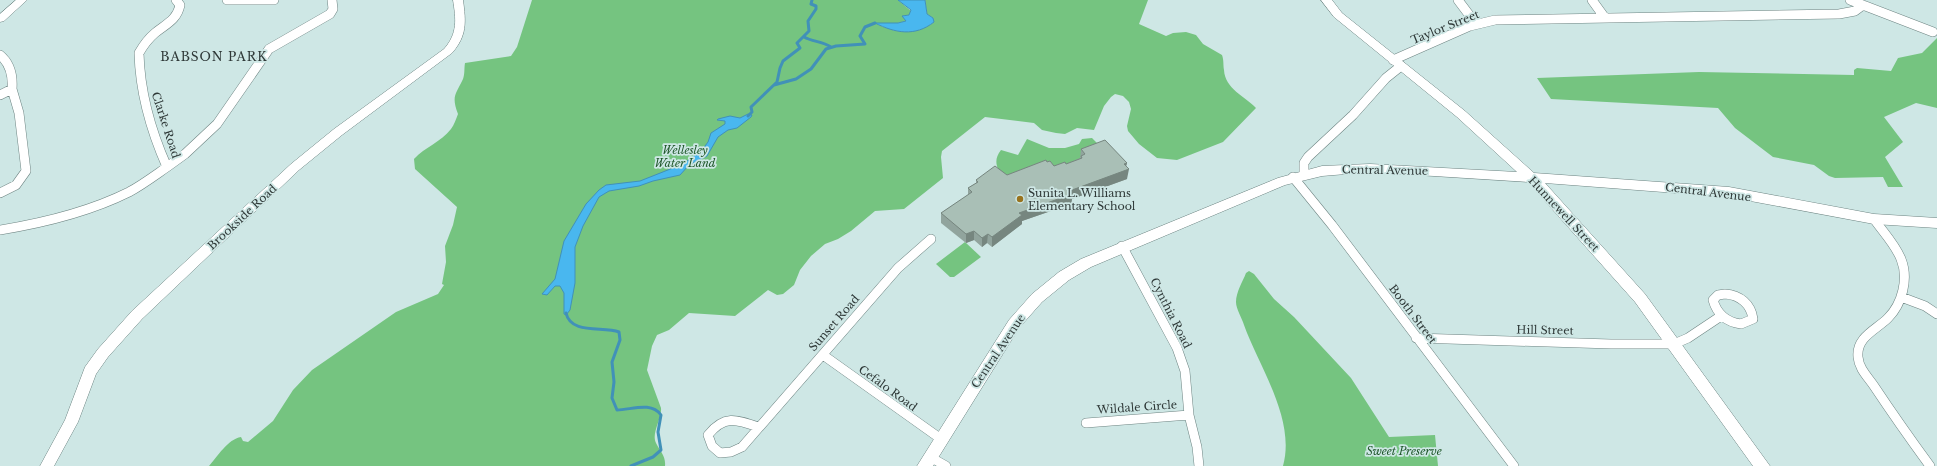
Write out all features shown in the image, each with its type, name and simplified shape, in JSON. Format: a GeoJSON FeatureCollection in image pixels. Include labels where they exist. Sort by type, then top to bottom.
{"type":"FeatureCollection","features":[{"type":"Feature","properties":{"kind":"main road","name":"Hunnewell Street"},"geometry":{"type":"LineString","coordinates":[[1326,0],[1338,15],[1461,114],[1530,177],[1640,298],[1762,466]]}},
{"type":"Feature","properties":{"kind":"main road","name":"Central Avenue"},"geometry":{"type":"LineString","coordinates":[[928,461],[1008,332],[1030,305],[1052,285],[1074,270],[1122,246],[1298,176],[1333,169],[1366,168],[1622,182],[1729,192],[1874,219],[1937,223]]}},
{"type":"Feature","properties":{"kind":"street"},"geometry":{"type":"LineString","coordinates":[[0,19],[22,0]]}},
{"type":"Feature","properties":{"kind":"street","name":"Clarke Road"},"geometry":{"type":"LineString","coordinates":[[0,230],[42,221],[116,198],[167,167],[146,103],[139,75],[139,54],[156,33],[172,22],[179,12],[180,5],[176,0]]}},
{"type":"Feature","properties":{"kind":"street"},"geometry":{"type":"LineString","coordinates":[[227,0],[274,0]]}},
{"type":"Feature","properties":{"kind":"street"},"geometry":{"type":"LineString","coordinates":[[167,167],[185,154],[217,124],[269,49],[330,14],[333,9],[332,0]]}},
{"type":"Feature","properties":{"kind":"street","name":"Brookside Road"},"geometry":{"type":"LineString","coordinates":[[47,466],[71,422],[90,371],[102,353],[137,315],[295,167],[338,132],[448,52],[457,41],[461,29],[458,0]]}},
{"type":"Feature","properties":{"kind":"street"},"geometry":{"type":"LineString","coordinates":[[1458,0],[1476,24]]}},
{"type":"Feature","properties":{"kind":"street"},"geometry":{"type":"LineString","coordinates":[[1592,0],[1605,18]]}},
{"type":"Feature","properties":{"kind":"street"},"geometry":{"type":"LineString","coordinates":[[1850,0],[1933,32]]}},
{"type":"Feature","properties":{"kind":"street","name":"Taylor Street"},"geometry":{"type":"LineString","coordinates":[[1298,176],[1307,158],[1353,115],[1390,74],[1397,63],[1476,24],[1501,19],[1839,14],[1855,11],[1863,5]]}},
{"type":"Feature","properties":{"kind":"street"},"geometry":{"type":"LineString","coordinates":[[0,54],[10,67],[12,89],[19,113],[26,170],[23,178],[15,186],[0,193]]}},
{"type":"Feature","properties":{"kind":"street"},"geometry":{"type":"LineString","coordinates":[[0,95],[12,89]]}},
{"type":"Feature","properties":{"kind":"street","name":"Booth Street"},"geometry":{"type":"LineString","coordinates":[[1298,176],[1332,225],[1416,338],[1514,466]]}},
{"type":"Feature","properties":{"kind":"street"},"geometry":{"type":"LineString","coordinates":[[1874,219],[1896,249],[1902,260],[1905,285],[1901,297],[1888,318],[1867,334],[1858,346],[1858,358],[1863,371],[1882,400],[1930,466]]}},
{"type":"Feature","properties":{"kind":"street","name":"Sunset Road"},"geometry":{"type":"LineString","coordinates":[[758,427],[731,420],[722,421],[714,426],[708,435],[712,446],[720,453],[731,452],[742,447],[901,264],[931,239]]}},
{"type":"Feature","properties":{"kind":"street","name":"Cynthia Road"},"geometry":{"type":"LineString","coordinates":[[1122,246],[1177,348],[1186,371],[1189,415],[1197,447],[1199,466]]}},
{"type":"Feature","properties":{"kind":"street"},"geometry":{"type":"LineString","coordinates":[[1901,297],[1925,306],[1937,314]]}},
{"type":"Feature","properties":{"kind":"street"},"geometry":{"type":"LineString","coordinates":[[1674,344],[1688,338],[1721,316]]}},
{"type":"Feature","properties":{"kind":"street","name":"Hill Street"},"geometry":{"type":"LineString","coordinates":[[1416,338],[1611,344],[1674,344]]}},
{"type":"Feature","properties":{"kind":"street","name":"Cefalo Road"},"geometry":{"type":"LineString","coordinates":[[823,355],[941,439]]}},
{"type":"Feature","properties":{"kind":"street","name":"Wildale Circle"},"geometry":{"type":"LineString","coordinates":[[1086,423],[1189,415]]}},
{"type":"Feature","properties":{"kind":"street"},"geometry":{"type":"LineString","coordinates":[[928,461],[946,466]]}},
{"type":"Feature","properties":{"kind":"green space","name":"Wellesley Water Land"},"geometry":{"type":"Polygon","coordinates":[[[532,0],[898,0],[911,11],[909,15],[903,16],[906,21],[898,23],[876,23],[883,27],[905,32],[920,29],[934,22],[933,18],[927,14],[925,0],[1148,0],[1139,24],[1166,36],[1173,33],[1186,32],[1196,35],[1203,44],[1222,55],[1225,77],[1228,82],[1236,92],[1256,108],[1223,142],[1177,160],[1157,158],[1139,144],[1128,131],[1127,126],[1131,109],[1129,102],[1123,96],[1115,94],[1104,106],[1094,130],[1077,128],[1065,134],[1056,133],[1042,130],[1034,123],[985,117],[942,151],[941,157],[943,178],[904,209],[875,211],[851,231],[838,239],[825,244],[811,256],[800,270],[794,285],[783,294],[777,295],[768,290],[735,316],[689,313],[669,330],[657,335],[652,346],[647,370],[661,408],[655,439],[664,456],[665,466],[209,466],[223,449],[236,438],[241,437],[243,441],[248,442],[273,421],[293,390],[312,370],[396,312],[438,294],[444,285],[442,284],[446,262],[445,246],[453,225],[457,207],[415,169],[414,159],[447,134],[453,126],[458,114],[455,103],[455,95],[464,77],[465,63],[511,56],[517,47],[532,0]]]}},
{"type":"Feature","properties":{"kind":"green space"},"geometry":{"type":"Polygon","coordinates":[[[1937,38],[1937,108],[1916,103],[1884,117],[1903,142],[1885,157],[1903,187],[1888,187],[1883,177],[1835,178],[1829,176],[1814,165],[1773,157],[1735,128],[1718,108],[1551,99],[1537,78],[1699,72],[1854,75],[1854,70],[1857,68],[1891,71],[1898,58],[1922,53],[1937,38]]]}},
{"type":"Feature","properties":{"kind":"green space"},"geometry":{"type":"Polygon","coordinates":[[[1092,138],[1098,144],[1101,151],[1073,164],[1008,179],[1001,173],[997,166],[996,162],[998,154],[1001,150],[1018,155],[1027,139],[1049,148],[1065,148],[1079,144],[1082,139],[1092,138]]]}},
{"type":"Feature","properties":{"kind":"green space"},"geometry":{"type":"Polygon","coordinates":[[[965,242],[981,257],[954,277],[950,277],[936,264],[965,242]]]}},
{"type":"Feature","properties":{"kind":"green space","name":"Sweet Preserve"},"geometry":{"type":"Polygon","coordinates":[[[1249,271],[1254,274],[1274,299],[1294,317],[1351,378],[1389,437],[1435,435],[1438,466],[1283,466],[1286,448],[1280,412],[1274,394],[1236,305],[1238,291],[1246,273],[1249,271]]]}},
{"type":"Feature","properties":{"kind":"water"},"geometry":{"type":"Polygon","coordinates":[[[898,0],[925,0],[927,14],[933,18],[934,22],[927,27],[912,32],[897,31],[875,23],[898,23],[906,21],[902,16],[909,15],[911,10],[898,0]]]}},
{"type":"Feature","properties":{"kind":"water"},"geometry":{"type":"Polygon","coordinates":[[[748,114],[752,115],[751,117],[737,128],[728,130],[718,137],[707,156],[689,165],[680,175],[653,181],[639,186],[609,191],[599,197],[583,226],[575,247],[575,283],[570,310],[566,315],[564,314],[564,293],[560,286],[555,286],[547,295],[542,294],[555,279],[564,241],[586,204],[599,190],[606,185],[640,181],[683,164],[702,150],[708,142],[711,133],[725,124],[725,121],[717,120],[718,119],[730,116],[740,118],[748,114]]]}},
{"type":"Feature","properties":{"kind":"building","name":"Sunita L. Williams Elementary School"},"geometry":{"type":"Polygon","coordinates":[[[1105,140],[1127,163],[1124,164],[1129,169],[1072,190],[1070,192],[1072,194],[1019,213],[1022,215],[992,237],[988,234],[982,238],[974,231],[966,234],[941,213],[972,192],[968,188],[978,182],[976,180],[995,166],[1007,175],[1046,160],[1047,162],[1050,161],[1054,166],[1065,162],[1066,164],[1082,158],[1081,156],[1085,154],[1081,149],[1105,140]]]}},
{"type":"Feature","properties":{"kind":"waterway"},"geometry":{"type":"LineString","coordinates":[[748,116],[752,112],[751,107],[777,82],[783,61],[800,48],[797,43],[809,31],[808,21],[816,9],[816,6],[811,4],[812,0]]}},
{"type":"Feature","properties":{"kind":"waterway"},"geometry":{"type":"LineString","coordinates":[[774,85],[796,79],[811,69],[826,49],[836,46],[865,44],[860,36],[865,27],[875,23]]}},
{"type":"Feature","properties":{"kind":"waterway"},"geometry":{"type":"LineString","coordinates":[[804,37],[831,47]]}},
{"type":"Feature","properties":{"kind":"waterway"},"geometry":{"type":"LineString","coordinates":[[566,313],[569,320],[581,327],[619,332],[620,340],[612,362],[614,382],[612,398],[617,410],[646,407],[652,408],[661,415],[658,432],[661,450],[653,457],[631,466]]}},
{"type":"Feature","properties":{"kind":"place","name":"Sunita L. Williams Elementary School"},"geometry":{"type":"Point","coordinates":[1020,199]}},
{"type":"Feature","properties":{"kind":"district","name":"BABSON PARK"},"geometry":{"type":"Point","coordinates":[214,56]}}]}
